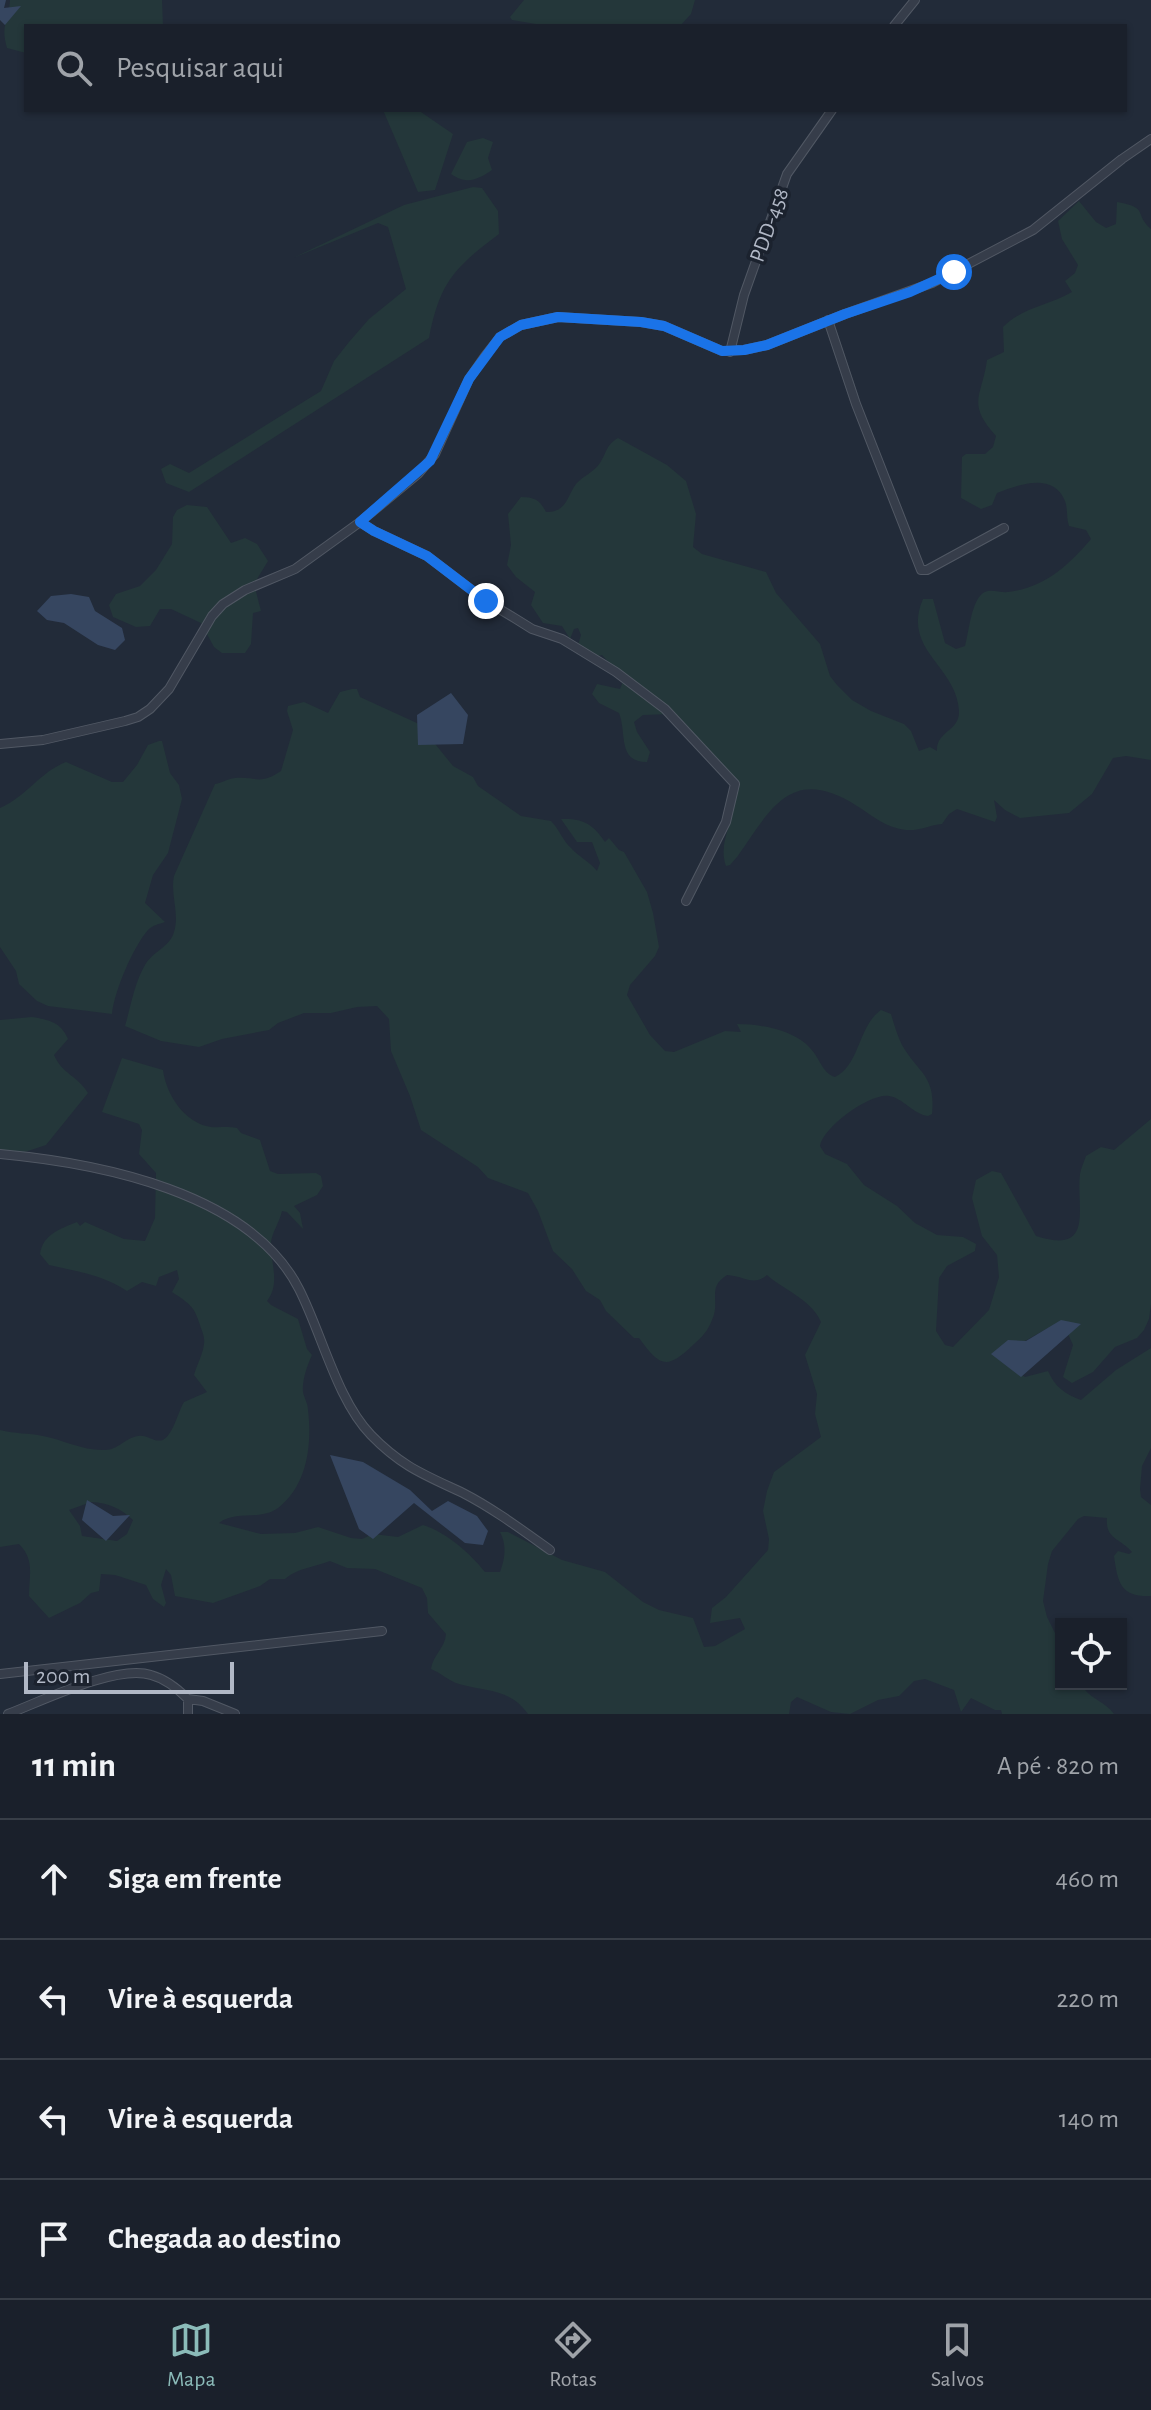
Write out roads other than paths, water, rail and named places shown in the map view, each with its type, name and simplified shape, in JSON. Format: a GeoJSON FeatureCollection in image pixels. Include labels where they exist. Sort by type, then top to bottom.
{"type":"FeatureCollection","features":[{"type":"Feature","properties":{"kind":"street"},"geometry":{"type":"LineString","coordinates":[[896,24],[915,0]]}},
{"type":"Feature","properties":{"kind":"street","name":"PDD-458"},"geometry":{"type":"LineString","coordinates":[[730,352],[744,295],[787,174],[831,112]]}},
{"type":"Feature","properties":{"kind":"street"},"geometry":{"type":"LineString","coordinates":[[0,744],[43,740],[138,717],[169,689],[212,616],[223,604],[245,590],[295,569],[360,522],[430,461],[477,367],[500,337],[521,325],[558,317],[641,322],[664,326],[713,348],[730,352],[767,345],[932,283],[1033,230],[1151,139]]}},
{"type":"Feature","properties":{"kind":"street"},"geometry":{"type":"LineString","coordinates":[[828,320],[861,416],[921,570],[927,570],[1004,528]]}},
{"type":"Feature","properties":{"kind":"street"},"geometry":{"type":"LineString","coordinates":[[360,522],[427,556],[486,601],[532,629],[562,639],[616,672],[665,709],[735,784],[726,822],[686,901]]}},
{"type":"Feature","properties":{"kind":"street"},"geometry":{"type":"LineString","coordinates":[[0,1154],[48,1159],[111,1172],[199,1200],[228,1217],[271,1249],[288,1268],[351,1408],[370,1435],[409,1468],[463,1493],[550,1550]]}},
{"type":"Feature","properties":{"kind":"street"},"geometry":{"type":"LineString","coordinates":[[0,1674],[382,1631]]}},
{"type":"Feature","properties":{"kind":"street"},"geometry":{"type":"LineString","coordinates":[[8,1714],[113,1675],[138,1673],[163,1679],[188,1699],[203,1701],[235,1714]]}},
{"type":"Feature","properties":{"kind":"street"},"geometry":{"type":"LineString","coordinates":[[188,1699],[188,1714]]}},
{"type":"Feature","properties":{"kind":"water"},"geometry":{"type":"Polygon","coordinates":[[[0,0],[6,0],[4,8],[21,6],[5,25],[0,20],[0,0]]]}},
{"type":"Feature","properties":{"kind":"water"},"geometry":{"type":"Polygon","coordinates":[[[71,594],[89,597],[95,611],[122,628],[125,640],[115,650],[98,645],[64,623],[47,620],[37,611],[51,596],[71,594]]]}},
{"type":"Feature","properties":{"kind":"water"},"geometry":{"type":"Polygon","coordinates":[[[451,693],[468,715],[463,744],[418,745],[417,715],[451,693]]]}},
{"type":"Feature","properties":{"kind":"water"},"geometry":{"type":"Polygon","coordinates":[[[1061,1320],[1081,1324],[1021,1377],[991,1354],[1008,1340],[1026,1341],[1061,1320]]]}},
{"type":"Feature","properties":{"kind":"water"},"geometry":{"type":"Polygon","coordinates":[[[330,1455],[363,1462],[410,1490],[432,1511],[448,1501],[477,1516],[488,1531],[483,1545],[465,1543],[414,1503],[373,1539],[359,1529],[330,1455]]]}},
{"type":"Feature","properties":{"kind":"water"},"geometry":{"type":"Polygon","coordinates":[[[87,1500],[113,1516],[130,1515],[106,1541],[82,1520],[87,1500]]]}}]}
